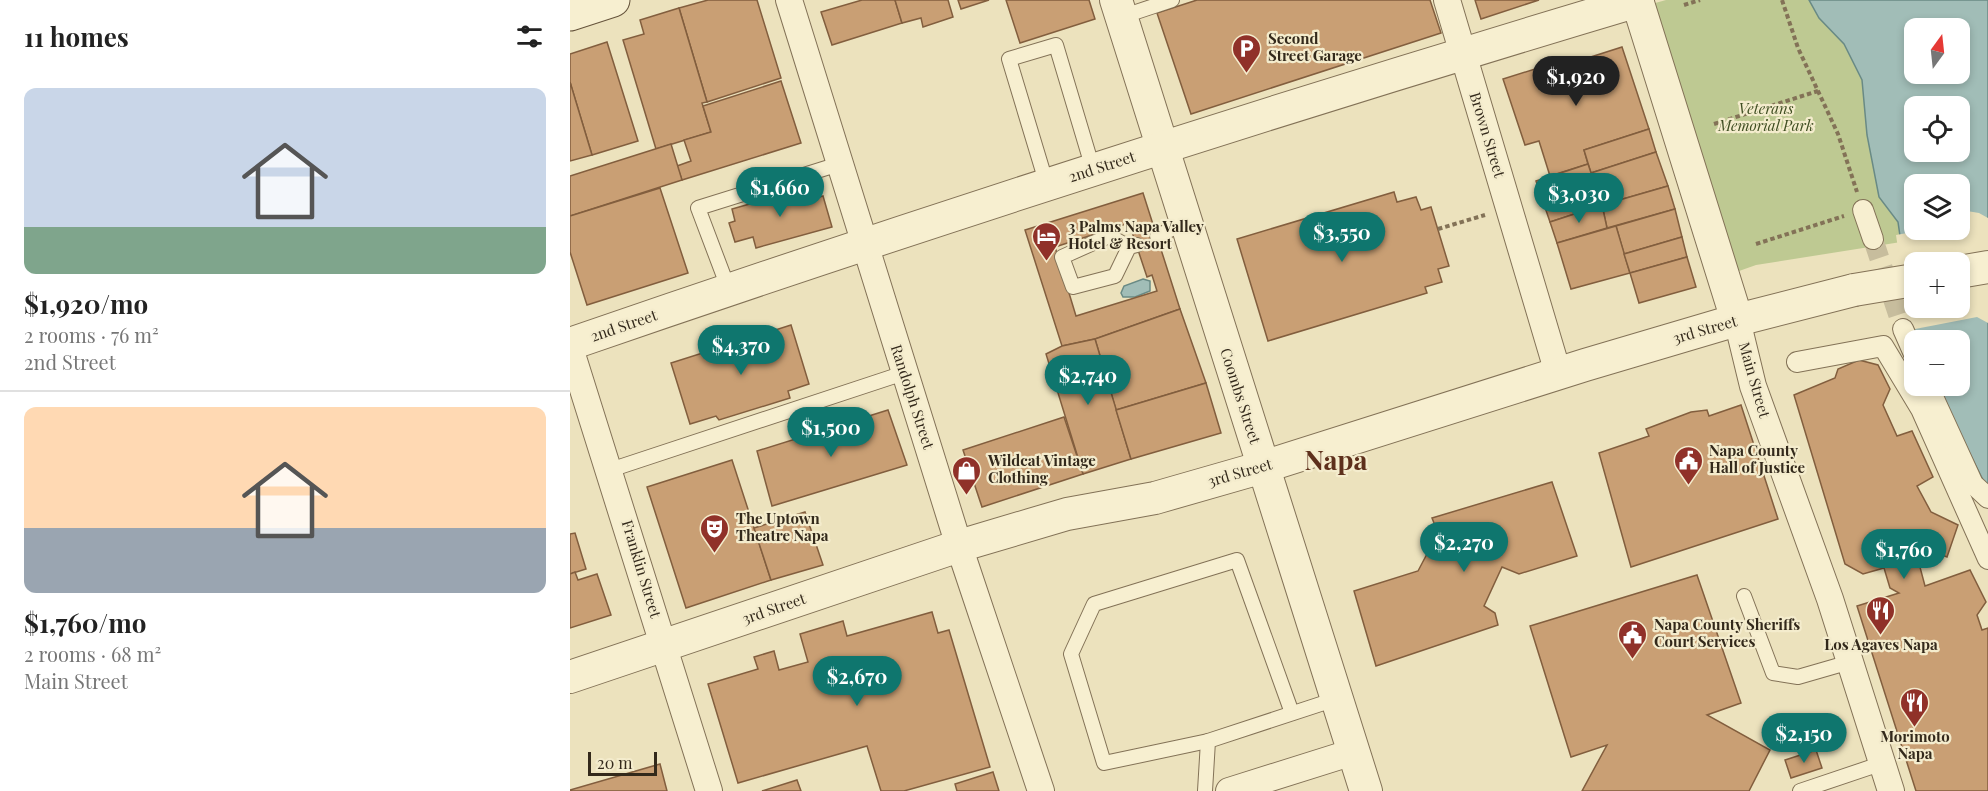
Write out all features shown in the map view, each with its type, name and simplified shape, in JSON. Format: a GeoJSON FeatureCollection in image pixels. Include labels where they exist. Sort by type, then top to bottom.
{"type":"FeatureCollection","features":[{"type":"Feature","properties":{"kind":"main road"},"geometry":{"type":"LineString","coordinates":[[570,14],[613,0]]}},
{"type":"Feature","properties":{"kind":"street","name":"Randolph Street"},"geometry":{"type":"LineString","coordinates":[[789,0],[959,546],[1041,791]]}},
{"type":"Feature","properties":{"kind":"street","name":"Brown Street"},"geometry":{"type":"LineString","coordinates":[[1447,0],[1558,373]]}},
{"type":"Feature","properties":{"kind":"street","name":"2nd Street"},"geometry":{"type":"LineString","coordinates":[[570,346],[729,290],[1161,147],[1462,52],[1637,1]]}},
{"type":"Feature","properties":{"kind":"street","name":"Main Street"},"geometry":{"type":"LineString","coordinates":[[1637,1],[1737,320],[1753,387],[1830,599],[1891,791]]}},
{"type":"Feature","properties":{"kind":"street","name":"Coombs Street"},"geometry":{"type":"LineString","coordinates":[[1118,8],[1366,791]]}},
{"type":"Feature","properties":{"kind":"street"},"geometry":{"type":"LineString","coordinates":[[1859,211],[1872,239]]}},
{"type":"Feature","properties":{"kind":"street"},"geometry":{"type":"LineString","coordinates":[[1970,270],[1988,267]]}},
{"type":"Feature","properties":{"kind":"street","name":"3rd Street"},"geometry":{"type":"LineString","coordinates":[[570,677],[959,546],[1067,514],[1155,498],[1263,467],[1558,373],[1737,320],[1854,290],[1904,282]]}},
{"type":"Feature","properties":{"kind":"street"},"geometry":{"type":"LineString","coordinates":[[1797,363],[1883,345],[1921,409],[1988,559]]}},
{"type":"Feature","properties":{"kind":"street","name":"Franklin Street"},"geometry":{"type":"LineString","coordinates":[[570,346],[709,791]]}},
{"type":"Feature","properties":{"kind":"street"},"geometry":{"type":"LineString","coordinates":[[1933,396],[1973,484],[1988,498]]}},
{"type":"Feature","properties":{"kind":"street"},"geometry":{"type":"LineString","coordinates":[[1229,791],[1353,752]]}},
{"type":"Feature","properties":{"kind":"lane"},"geometry":{"type":"LineString","coordinates":[[1118,8],[1172,0]]}},
{"type":"Feature","properties":{"kind":"lane"},"geometry":{"type":"LineString","coordinates":[[1047,185],[1009,59],[1056,45],[1093,169]]}},
{"type":"Feature","properties":{"kind":"lane"},"geometry":{"type":"LineString","coordinates":[[729,290],[698,208],[839,164]]}},
{"type":"Feature","properties":{"kind":"lane"},"geometry":{"type":"LineString","coordinates":[[1156,236],[1185,224]]}},
{"type":"Feature","properties":{"kind":"lane"},"geometry":{"type":"LineString","coordinates":[[1109,236],[1133,246],[1115,276],[1073,287],[1062,256],[1109,236]]}},
{"type":"Feature","properties":{"kind":"lane"},"geometry":{"type":"LineString","coordinates":[[610,470],[904,373]]}},
{"type":"Feature","properties":{"kind":"lane"},"geometry":{"type":"LineString","coordinates":[[1292,713],[1237,560],[1094,604],[1071,654],[1104,763],[1208,741],[1336,699]]}},
{"type":"Feature","properties":{"kind":"lane"},"geometry":{"type":"LineString","coordinates":[[1744,596],[1773,673],[1798,677],[1850,663]]}},
{"type":"Feature","properties":{"kind":"lane"},"geometry":{"type":"LineString","coordinates":[[1204,791],[1208,741]]}},
{"type":"Feature","properties":{"kind":"lane"},"geometry":{"type":"LineString","coordinates":[[1800,791],[1883,763]]}},
{"type":"Feature","properties":{"kind":"path"},"geometry":{"type":"LineString","coordinates":[[1684,5],[1700,0]]}},
{"type":"Feature","properties":{"kind":"path"},"geometry":{"type":"LineString","coordinates":[[1756,244],[1859,211],[1838,134],[1798,48],[1782,0]]}},
{"type":"Feature","properties":{"kind":"path"},"geometry":{"type":"LineString","coordinates":[[1714,124],[1818,91]]}},
{"type":"Feature","properties":{"kind":"path"},"geometry":{"type":"LineString","coordinates":[[1438,229],[1485,215]]}},
{"type":"Feature","properties":{"kind":"green space","name":"Veterans Memorial Park"},"geometry":{"type":"Polygon","coordinates":[[[1666,0],[1809,0],[1819,18],[1844,44],[1862,80],[1867,135],[1879,197],[1898,222],[1901,242],[1756,265],[1725,276],[1641,7],[1666,0]]]}},
{"type":"Feature","properties":{"kind":"water"},"geometry":{"type":"Polygon","coordinates":[[[1809,0],[1988,0],[1988,490],[1941,396],[1970,396],[1970,330],[1914,330],[1912,318],[1970,318],[1970,252],[1904,252],[1904,264],[1898,222],[1879,197],[1867,135],[1862,80],[1844,44],[1819,18],[1809,0]]]}},
{"type":"Feature","properties":{"kind":"water"},"geometry":{"type":"Polygon","coordinates":[[[1143,279],[1150,281],[1150,291],[1135,297],[1123,297],[1121,293],[1124,286],[1143,279]]]}},
{"type":"Feature","properties":{"kind":"pier"},"geometry":{"type":"Polygon","coordinates":[[[1970,212],[1988,218],[1988,323],[1977,317],[1910,330],[1908,318],[1970,318],[1970,252],[1904,252],[1904,289],[1896,235],[1904,234],[1904,240],[1970,240],[1970,212]]]}},
{"type":"Feature","properties":{"kind":"building"},"geometry":{"type":"Polygon","coordinates":[[[708,0],[757,0],[781,78],[707,102],[679,8],[708,0]]]}},
{"type":"Feature","properties":{"kind":"building"},"geometry":{"type":"Polygon","coordinates":[[[862,0],[895,0],[902,23],[832,45],[821,12],[862,0]]]}},
{"type":"Feature","properties":{"kind":"building"},"geometry":{"type":"Polygon","coordinates":[[[895,0],[948,0],[953,17],[923,27],[921,18],[902,23],[895,0]]]}},
{"type":"Feature","properties":{"kind":"building"},"geometry":{"type":"Polygon","coordinates":[[[958,0],[989,0],[961,9],[958,0]]]}},
{"type":"Feature","properties":{"kind":"building"},"geometry":{"type":"Polygon","coordinates":[[[1006,0],[1089,0],[1095,19],[1020,43],[1006,0]]]}},
{"type":"Feature","properties":{"kind":"building","name":"Second Street Garage"},"geometry":{"type":"Polygon","coordinates":[[[1197,0],[1430,0],[1441,33],[1191,114],[1157,13],[1197,0]]]}},
{"type":"Feature","properties":{"kind":"building"},"geometry":{"type":"Polygon","coordinates":[[[1475,0],[1539,0],[1481,19],[1475,0]]]}},
{"type":"Feature","properties":{"kind":"building"},"geometry":{"type":"Polygon","coordinates":[[[679,8],[707,102],[702,103],[711,132],[656,149],[623,40],[644,34],[640,20],[679,8]]]}},
{"type":"Feature","properties":{"kind":"building"},"geometry":{"type":"Polygon","coordinates":[[[607,42],[638,141],[592,155],[570,82],[570,54],[607,42]]]}},
{"type":"Feature","properties":{"kind":"building"},"geometry":{"type":"Polygon","coordinates":[[[1622,47],[1649,129],[1584,150],[1588,164],[1550,176],[1539,141],[1525,145],[1503,79],[1570,58],[1572,63],[1622,47]]]}},
{"type":"Feature","properties":{"kind":"building"},"geometry":{"type":"Polygon","coordinates":[[[781,81],[801,143],[682,180],[677,166],[691,161],[684,140],[711,132],[703,106],[781,81]]]}},
{"type":"Feature","properties":{"kind":"building"},"geometry":{"type":"Polygon","coordinates":[[[570,82],[592,155],[570,161],[570,82]]]}},
{"type":"Feature","properties":{"kind":"building"},"geometry":{"type":"Polygon","coordinates":[[[1649,129],[1656,152],[1591,173],[1584,150],[1649,129]]]}},
{"type":"Feature","properties":{"kind":"building"},"geometry":{"type":"Polygon","coordinates":[[[671,144],[682,180],[570,216],[570,176],[671,144]]]}},
{"type":"Feature","properties":{"kind":"building"},"geometry":{"type":"Polygon","coordinates":[[[1656,152],[1668,186],[1602,205],[1591,173],[1656,152]]]}},
{"type":"Feature","properties":{"kind":"building"},"geometry":{"type":"Polygon","coordinates":[[[1588,164],[1602,205],[1550,222],[1536,181],[1588,164]]]}},
{"type":"Feature","properties":{"kind":"building"},"geometry":{"type":"Polygon","coordinates":[[[1668,186],[1675,209],[1607,228],[1602,205],[1668,186]]]}},
{"type":"Feature","properties":{"kind":"building"},"geometry":{"type":"Polygon","coordinates":[[[809,187],[812,199],[823,196],[832,227],[756,248],[753,237],[735,242],[729,223],[735,221],[732,209],[809,187]]]}},
{"type":"Feature","properties":{"kind":"building"},"geometry":{"type":"Polygon","coordinates":[[[660,188],[688,273],[587,305],[570,252],[570,216],[660,188]]]}},
{"type":"Feature","properties":{"kind":"building"},"geometry":{"type":"Polygon","coordinates":[[[1394,192],[1397,202],[1416,197],[1421,210],[1431,207],[1449,266],[1438,269],[1442,282],[1425,287],[1427,293],[1268,341],[1237,239],[1394,192]]]}},
{"type":"Feature","properties":{"kind":"building","name":"3 Palms Napa Valley Hotel & Resort"},"geometry":{"type":"Polygon","coordinates":[[[1143,193],[1180,309],[1095,339],[1062,346],[1025,230],[1143,193]],[[1129,223],[1055,247],[1076,316],[1157,291],[1152,275],[1147,277],[1129,223]]]}},
{"type":"Feature","properties":{"kind":"building"},"geometry":{"type":"Polygon","coordinates":[[[1602,205],[1607,228],[1557,243],[1550,222],[1602,205]]]}},
{"type":"Feature","properties":{"kind":"building"},"geometry":{"type":"Polygon","coordinates":[[[1675,209],[1682,237],[1624,254],[1616,226],[1675,209]]]}},
{"type":"Feature","properties":{"kind":"building"},"geometry":{"type":"Polygon","coordinates":[[[1616,226],[1630,273],[1571,289],[1557,243],[1616,226]]]}},
{"type":"Feature","properties":{"kind":"building"},"geometry":{"type":"Polygon","coordinates":[[[1682,237],[1687,257],[1630,273],[1624,254],[1682,237]]]}},
{"type":"Feature","properties":{"kind":"building"},"geometry":{"type":"Polygon","coordinates":[[[1687,257],[1696,287],[1639,303],[1630,273],[1687,257]]]}},
{"type":"Feature","properties":{"kind":"building"},"geometry":{"type":"Polygon","coordinates":[[[1180,309],[1206,383],[1116,410],[1095,339],[1180,309]]]}},
{"type":"Feature","properties":{"kind":"building"},"geometry":{"type":"Polygon","coordinates":[[[791,325],[809,384],[788,391],[790,398],[719,420],[716,416],[690,424],[671,363],[791,325]]]}},
{"type":"Feature","properties":{"kind":"building"},"geometry":{"type":"Polygon","coordinates":[[[1095,339],[1131,459],[1083,474],[1046,354],[1062,346],[1095,339]]]}},
{"type":"Feature","properties":{"kind":"building"},"geometry":{"type":"Polygon","coordinates":[[[1859,360],[1878,365],[1890,389],[1883,405],[1897,436],[1912,431],[1933,477],[1917,486],[1931,512],[1958,525],[1947,557],[1930,550],[1917,556],[1925,586],[1970,570],[1986,602],[1977,615],[1982,630],[1988,628],[1988,791],[1916,791],[1857,606],[1899,593],[1890,588],[1884,568],[1863,574],[1845,564],[1794,395],[1835,378],[1838,369],[1859,360]]]}},
{"type":"Feature","properties":{"kind":"building"},"geometry":{"type":"Polygon","coordinates":[[[1206,383],[1221,433],[1131,459],[1116,410],[1206,383]]]}},
{"type":"Feature","properties":{"kind":"building","name":"Napa County Hall of Justice"},"geometry":{"type":"Polygon","coordinates":[[[1741,405],[1778,519],[1631,567],[1599,453],[1649,436],[1646,429],[1691,412],[1707,410],[1709,416],[1741,405]]]}},
{"type":"Feature","properties":{"kind":"building"},"geometry":{"type":"Polygon","coordinates":[[[888,410],[907,465],[772,506],[757,451],[888,410]]]}},
{"type":"Feature","properties":{"kind":"building"},"geometry":{"type":"Polygon","coordinates":[[[1064,417],[1083,474],[982,507],[963,450],[1064,417]]]}},
{"type":"Feature","properties":{"kind":"building","name":"The Uptown Theatre Napa"},"geometry":{"type":"Polygon","coordinates":[[[732,460],[771,580],[686,608],[647,487],[732,460]]]}},
{"type":"Feature","properties":{"kind":"building"},"geometry":{"type":"Polygon","coordinates":[[[1552,482],[1577,556],[1519,574],[1502,567],[1484,606],[1495,613],[1498,625],[1376,666],[1354,591],[1418,571],[1438,533],[1432,518],[1552,482]]]}},
{"type":"Feature","properties":{"kind":"building"},"geometry":{"type":"Polygon","coordinates":[[[805,512],[823,565],[771,580],[754,528],[805,512]]]}},
{"type":"Feature","properties":{"kind":"building"},"geometry":{"type":"Polygon","coordinates":[[[575,533],[586,569],[570,574],[570,534],[575,533]]]}},
{"type":"Feature","properties":{"kind":"building"},"geometry":{"type":"Polygon","coordinates":[[[575,572],[578,580],[597,574],[611,615],[570,628],[570,574],[575,572]]]}},
{"type":"Feature","properties":{"kind":"building","name":"Napa County Sheriffs Court Services"},"geometry":{"type":"Polygon","coordinates":[[[1697,575],[1741,703],[1707,715],[1770,750],[1749,791],[1582,791],[1607,745],[1571,757],[1530,626],[1697,575]]]}},
{"type":"Feature","properties":{"kind":"building"},"geometry":{"type":"Polygon","coordinates":[[[932,612],[938,633],[949,630],[990,767],[904,791],[881,791],[867,746],[738,783],[708,684],[758,669],[754,657],[774,651],[779,670],[808,662],[800,634],[843,621],[847,636],[932,612]]]}},
{"type":"Feature","properties":{"kind":"building"},"geometry":{"type":"Polygon","coordinates":[[[1816,750],[1822,768],[1791,778],[1785,760],[1816,750]]]}},
{"type":"Feature","properties":{"kind":"building"},"geometry":{"type":"Polygon","coordinates":[[[660,764],[667,791],[570,791],[570,790],[660,764]]]}},
{"type":"Feature","properties":{"kind":"building"},"geometry":{"type":"Polygon","coordinates":[[[993,772],[999,791],[957,791],[955,784],[993,772]]]}},
{"type":"Feature","properties":{"kind":"building"},"geometry":{"type":"Polygon","coordinates":[[[797,780],[801,791],[762,791],[797,780]]]}},
{"type":"Feature","properties":{"kind":"tunnel"},"geometry":{"type":"LineString","coordinates":[[1873,239],[1903,329]]}},
{"type":"Feature","properties":{"kind":"place","name":"Second Street Garage"},"geometry":{"type":"Point","coordinates":[1247,74]}},
{"type":"Feature","properties":{"kind":"place","name":"3 Palms Napa Valley Hotel & Resort"},"geometry":{"type":"Point","coordinates":[1047,262]}},
{"type":"Feature","properties":{"kind":"place","name":"Napa County Hall of Justice"},"geometry":{"type":"Point","coordinates":[1688,486]}},
{"type":"Feature","properties":{"kind":"place","name":"Wildcat Vintage Clothing"},"geometry":{"type":"Point","coordinates":[967,496]}},
{"type":"Feature","properties":{"kind":"place","name":"The Uptown Theatre Napa"},"geometry":{"type":"Point","coordinates":[715,554]}},
{"type":"Feature","properties":{"kind":"place","name":"Los Agaves Napa"},"geometry":{"type":"Point","coordinates":[1881,636]}},
{"type":"Feature","properties":{"kind":"place","name":"Napa County Sheriffs Court Services"},"geometry":{"type":"Point","coordinates":[1633,660]}},
{"type":"Feature","properties":{"kind":"place","name":"Morimoto Napa"},"geometry":{"type":"Point","coordinates":[1915,728]}},
{"type":"Feature","properties":{"kind":"district","name":"Napa"},"geometry":{"type":"Point","coordinates":[1336,461]}}]}
